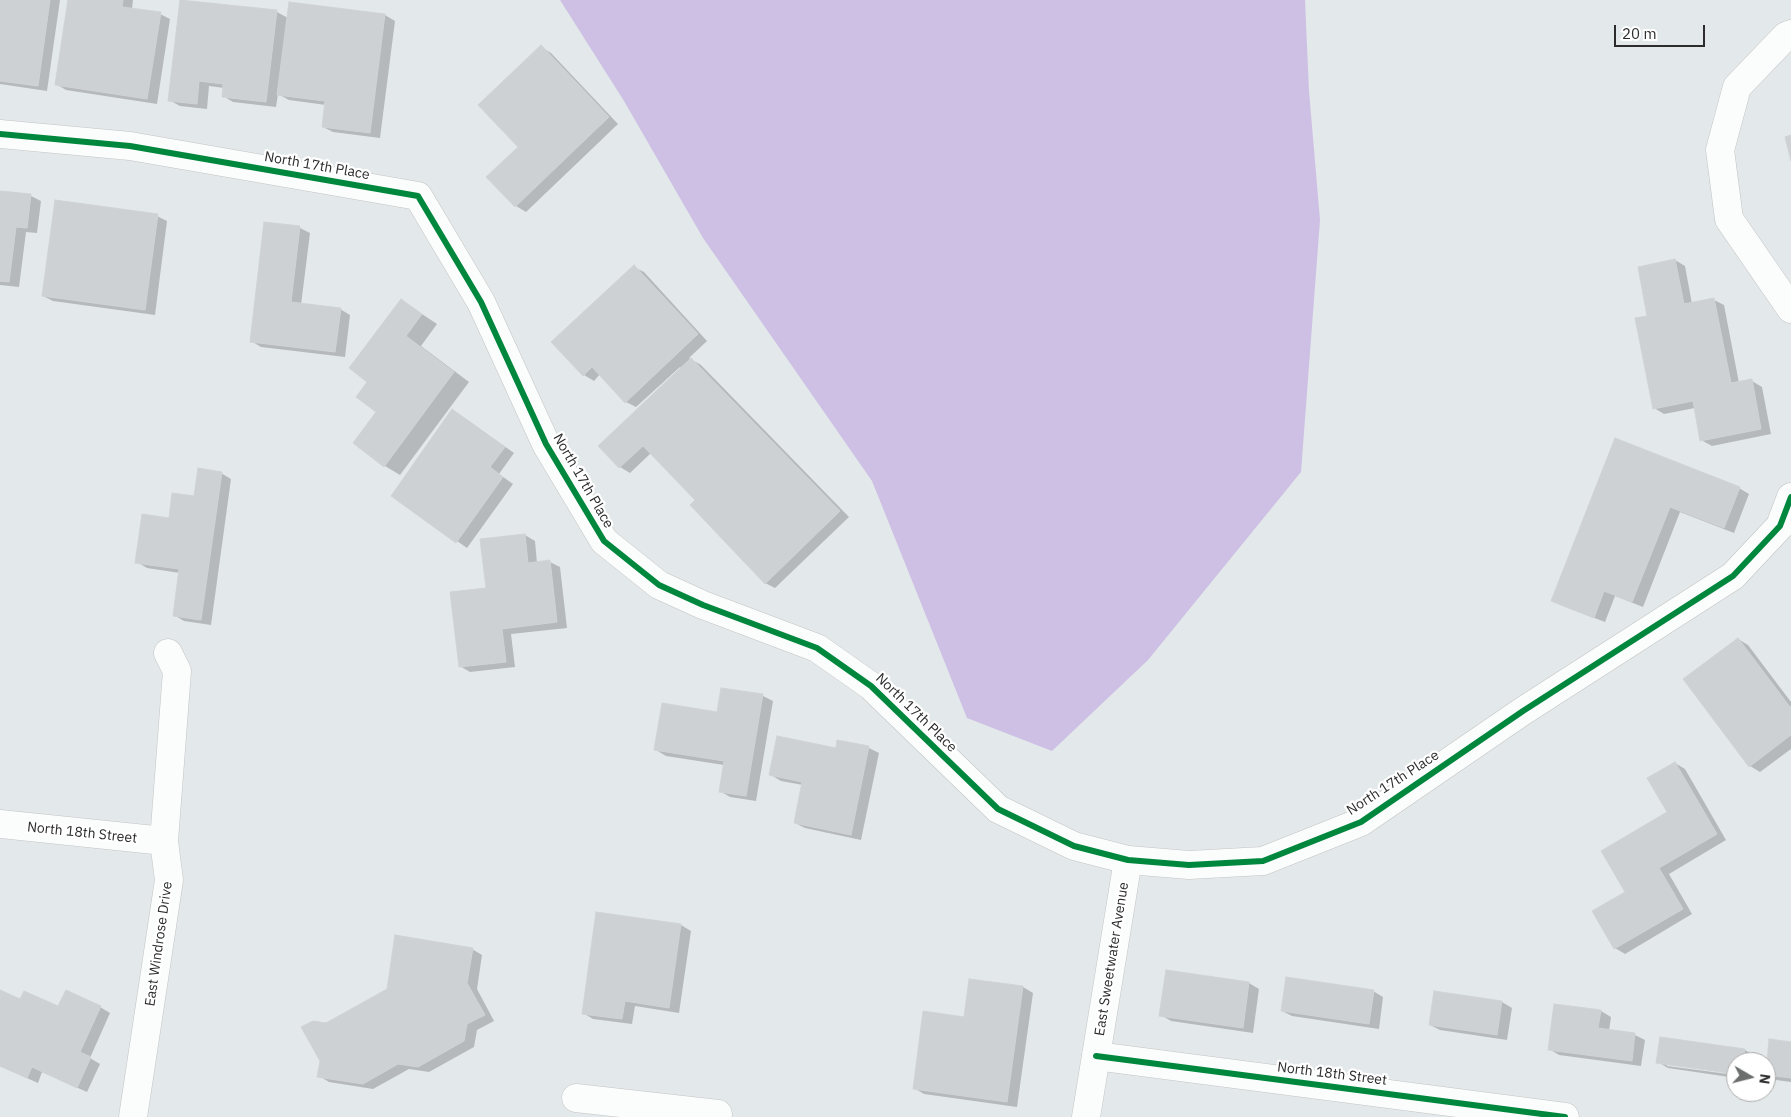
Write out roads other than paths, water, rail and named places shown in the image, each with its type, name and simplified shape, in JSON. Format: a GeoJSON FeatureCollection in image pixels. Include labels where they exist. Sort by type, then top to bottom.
{"type":"FeatureCollection","features":[{"type":"Feature","properties":{"kind":"street"},"geometry":{"type":"LineString","coordinates":[[1791,34],[1786,36],[1737,88],[1720,150],[1730,219],[1791,309]]}},
{"type":"Feature","properties":{"kind":"street","name":"North 17th Place"},"geometry":{"type":"LineString","coordinates":[[0,134],[130,146],[418,196],[481,302],[546,444],[604,541],[659,585],[703,605],[817,648],[870,686],[998,809],[1074,846],[1128,860],[1189,865],[1263,861],[1361,822],[1522,711],[1733,576],[1780,526],[1791,497]]}},
{"type":"Feature","properties":{"kind":"street","name":"East Windrose Drive"},"geometry":{"type":"LineString","coordinates":[[133,1117],[169,880],[164,841],[177,671],[168,652]]}},
{"type":"Feature","properties":{"kind":"street","name":"North 18th Street"},"geometry":{"type":"LineString","coordinates":[[0,824],[164,841]]}},
{"type":"Feature","properties":{"kind":"street","name":"East Sweetwater Avenue"},"geometry":{"type":"LineString","coordinates":[[1086,1117],[1128,860]]}},
{"type":"Feature","properties":{"kind":"street","name":"North 18th Street"},"geometry":{"type":"LineString","coordinates":[[1096,1056],[1566,1117]]}},
{"type":"Feature","properties":{"kind":"street"},"geometry":{"type":"LineString","coordinates":[[576,1098],[641,1111],[718,1114]]}}]}
